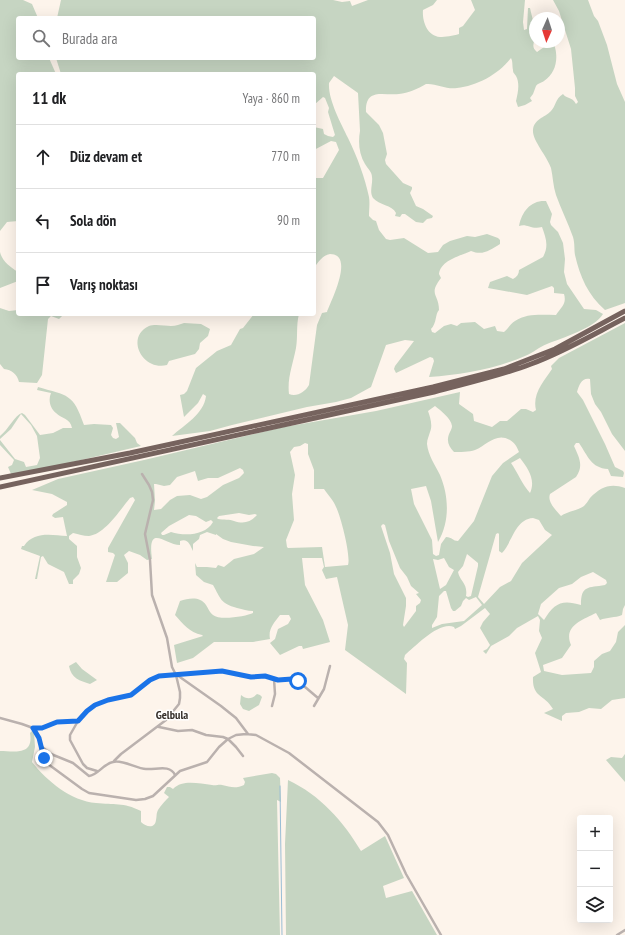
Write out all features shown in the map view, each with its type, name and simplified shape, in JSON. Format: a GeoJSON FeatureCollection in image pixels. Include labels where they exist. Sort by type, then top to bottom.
{"type":"FeatureCollection","features":[{"type":"Feature","properties":{"kind":"highway"},"geometry":{"type":"LineString","coordinates":[[0,478],[130,453],[433,387],[504,369],[555,349],[625,311]]}},
{"type":"Feature","properties":{"kind":"highway"},"geometry":{"type":"LineString","coordinates":[[0,487],[434,392],[505,374],[563,350],[625,318]]}},
{"type":"Feature","properties":{"kind":"street"},"geometry":{"type":"LineString","coordinates":[[40,745],[51,754],[73,763],[87,775],[92,775],[105,765],[114,761],[121,754],[158,727],[179,704],[180,692],[176,674],[172,667],[167,638],[152,595],[150,560],[145,534],[153,500],[152,492],[142,474]]}},
{"type":"Feature","properties":{"kind":"street"},"geometry":{"type":"LineString","coordinates":[[314,706],[324,689],[330,666]]}},
{"type":"Feature","properties":{"kind":"street"},"geometry":{"type":"LineString","coordinates":[[98,771],[87,768],[83,764],[71,743],[70,735],[78,721],[95,705],[108,700],[131,695],[150,680],[159,676],[222,671],[251,677],[265,676],[274,679],[292,679],[298,681],[318,698]]}},
{"type":"Feature","properties":{"kind":"street"},"geometry":{"type":"LineString","coordinates":[[176,674],[236,718],[249,734]]}},
{"type":"Feature","properties":{"kind":"street"},"geometry":{"type":"LineString","coordinates":[[272,706],[275,694],[274,679]]}},
{"type":"Feature","properties":{"kind":"street"},"geometry":{"type":"LineString","coordinates":[[0,718],[33,728],[42,728],[57,722],[78,721]]}},
{"type":"Feature","properties":{"kind":"street"},"geometry":{"type":"LineString","coordinates":[[158,727],[178,731],[192,730],[206,735],[228,739],[243,756]]}},
{"type":"Feature","properties":{"kind":"street"},"geometry":{"type":"LineString","coordinates":[[33,728],[39,738],[44,758],[48,764],[82,789],[89,793],[136,800],[153,796],[175,775],[188,767],[207,762],[219,747],[228,739],[236,735],[256,735],[267,740],[289,753],[378,822],[388,835],[406,874],[441,935]]}},
{"type":"Feature","properties":{"kind":"street"},"geometry":{"type":"LineString","coordinates":[[114,761],[145,769],[168,768],[175,775]]}},
{"type":"Feature","properties":{"kind":"street"},"geometry":{"type":"LineString","coordinates":[[617,935],[625,930]]}},
{"type":"Feature","properties":{"kind":"green space"},"geometry":{"type":"Polygon","coordinates":[[[0,0],[23,0],[32,4],[37,16],[16,16],[16,60],[50,60],[55,72],[16,72],[16,221],[7,222],[0,231],[0,0]]]}},
{"type":"Feature","properties":{"kind":"green space"},"geometry":{"type":"Polygon","coordinates":[[[61,0],[333,0],[342,2],[350,1],[352,6],[368,0],[437,0],[433,5],[423,10],[423,19],[429,31],[435,36],[440,37],[459,34],[459,28],[463,26],[475,10],[471,0],[525,0],[523,22],[524,30],[527,29],[528,8],[530,8],[531,12],[529,12],[529,48],[534,48],[537,52],[543,48],[555,48],[556,55],[554,69],[548,78],[536,86],[530,98],[532,101],[518,107],[516,101],[518,82],[513,72],[511,58],[494,74],[472,85],[453,88],[426,84],[406,93],[376,94],[369,99],[366,112],[379,125],[383,133],[387,154],[385,160],[386,164],[403,183],[412,187],[410,193],[416,206],[433,216],[423,223],[416,222],[405,214],[402,214],[400,217],[395,216],[396,213],[394,210],[373,198],[371,193],[372,175],[361,156],[358,93],[334,76],[329,83],[329,90],[336,111],[355,152],[363,175],[369,197],[369,216],[376,221],[379,230],[386,239],[390,240],[404,238],[428,253],[438,252],[443,245],[450,241],[467,236],[475,237],[487,234],[500,240],[500,244],[490,250],[483,253],[471,251],[452,259],[440,269],[439,274],[441,278],[435,288],[439,310],[431,329],[432,332],[435,333],[444,326],[451,324],[457,326],[461,323],[475,322],[484,329],[495,326],[497,331],[504,332],[513,322],[520,318],[535,315],[556,315],[563,305],[565,297],[564,294],[554,293],[554,288],[552,286],[527,295],[488,288],[490,282],[507,276],[513,279],[518,275],[519,270],[543,257],[546,249],[546,238],[542,227],[535,228],[524,225],[519,226],[525,211],[536,202],[541,201],[546,201],[552,214],[550,222],[551,225],[558,232],[563,243],[565,259],[564,272],[567,284],[584,309],[596,310],[603,314],[593,324],[586,328],[544,345],[514,361],[478,371],[454,375],[429,377],[434,361],[433,358],[430,357],[396,373],[394,369],[395,366],[414,341],[405,340],[386,345],[371,387],[351,398],[307,407],[210,431],[172,436],[193,419],[202,408],[206,396],[203,394],[198,403],[184,417],[180,395],[187,391],[196,368],[217,351],[231,345],[240,329],[243,328],[252,316],[299,316],[296,348],[289,382],[289,394],[295,395],[300,393],[309,385],[317,325],[322,313],[327,312],[336,289],[341,269],[341,262],[337,256],[330,254],[323,257],[316,265],[316,178],[323,178],[339,150],[336,142],[331,141],[316,149],[316,127],[323,129],[324,134],[328,136],[333,137],[335,135],[328,112],[329,108],[325,98],[323,97],[316,103],[316,72],[60,72],[57,60],[316,60],[316,16],[57,16],[61,0]]]}},
{"type":"Feature","properties":{"kind":"green space"},"geometry":{"type":"Polygon","coordinates":[[[553,0],[588,0],[607,45],[617,84],[625,102],[625,303],[605,310],[589,292],[579,271],[573,237],[555,192],[551,168],[533,134],[535,123],[551,111],[558,98],[563,94],[573,100],[576,104],[578,102],[575,96],[571,49],[565,30],[565,12],[559,11],[553,0]]]}},
{"type":"Feature","properties":{"kind":"green space"},"geometry":{"type":"Polygon","coordinates":[[[0,252],[4,261],[16,271],[16,282],[0,288],[0,252]]]}},
{"type":"Feature","properties":{"kind":"green space"},"geometry":{"type":"Polygon","coordinates":[[[0,308],[9,311],[16,310],[16,316],[51,316],[48,319],[42,375],[37,383],[19,382],[14,373],[4,369],[0,364],[0,308]]]}},
{"type":"Feature","properties":{"kind":"green space"},"geometry":{"type":"Polygon","coordinates":[[[51,316],[62,316],[59,319],[51,316]]]}},
{"type":"Feature","properties":{"kind":"green space"},"geometry":{"type":"Polygon","coordinates":[[[184,323],[201,324],[210,329],[208,336],[200,343],[199,349],[195,354],[169,361],[167,365],[150,363],[144,358],[138,345],[138,338],[142,331],[151,325],[173,326],[184,323]]]}},
{"type":"Feature","properties":{"kind":"green space"},"geometry":{"type":"Polygon","coordinates":[[[625,323],[625,451],[612,434],[601,412],[595,404],[591,394],[590,379],[583,380],[577,392],[583,400],[615,467],[623,471],[623,477],[611,476],[608,469],[594,464],[579,443],[576,443],[574,446],[579,458],[580,469],[576,477],[550,494],[549,497],[552,506],[561,516],[584,506],[598,491],[606,487],[615,486],[625,488],[625,605],[622,615],[600,620],[596,613],[575,624],[569,638],[571,645],[562,658],[543,665],[544,671],[562,675],[591,673],[594,667],[594,661],[602,654],[610,651],[616,642],[618,632],[625,625],[625,698],[612,700],[601,709],[589,708],[579,712],[566,713],[562,716],[562,721],[544,713],[553,709],[550,704],[534,689],[533,684],[533,677],[541,672],[535,653],[542,638],[539,631],[540,620],[538,616],[517,628],[509,636],[491,646],[486,654],[483,651],[490,645],[480,628],[490,614],[485,608],[455,629],[454,627],[448,626],[428,635],[405,655],[404,659],[407,663],[406,694],[345,650],[348,625],[337,577],[326,579],[322,570],[324,567],[322,558],[302,558],[305,585],[323,620],[330,642],[303,649],[302,646],[299,646],[280,655],[270,643],[275,639],[278,629],[288,624],[291,619],[289,615],[280,615],[271,629],[270,639],[253,642],[214,642],[193,658],[177,663],[174,645],[203,636],[190,630],[175,615],[180,601],[191,599],[201,600],[212,614],[221,618],[240,617],[253,613],[253,611],[237,608],[224,602],[213,585],[204,582],[196,575],[195,563],[197,567],[216,568],[218,565],[224,567],[234,559],[254,554],[264,547],[231,542],[216,534],[207,532],[200,535],[199,539],[193,544],[193,551],[185,540],[180,541],[180,545],[155,538],[152,541],[151,548],[152,559],[147,560],[140,555],[129,551],[124,555],[128,563],[128,573],[117,582],[106,582],[115,555],[108,552],[108,548],[135,500],[133,497],[130,498],[112,521],[101,531],[89,536],[73,533],[69,536],[69,539],[77,546],[77,557],[81,568],[79,574],[73,580],[73,584],[69,584],[64,572],[48,564],[43,556],[41,557],[37,579],[35,579],[40,556],[21,549],[22,546],[24,546],[28,541],[38,536],[67,536],[63,517],[55,518],[52,516],[67,505],[67,502],[52,494],[32,490],[58,479],[284,427],[376,411],[460,392],[459,404],[473,414],[474,421],[492,427],[500,421],[507,421],[521,409],[526,409],[533,412],[536,410],[535,404],[537,393],[552,369],[551,366],[559,358],[625,323]],[[435,406],[428,411],[431,421],[431,429],[427,444],[430,456],[443,483],[447,509],[445,526],[438,542],[431,501],[426,486],[411,489],[414,504],[432,540],[433,554],[436,556],[439,555],[441,544],[446,537],[458,541],[474,521],[492,476],[503,463],[519,452],[516,445],[512,441],[500,437],[475,450],[467,452],[454,452],[448,443],[448,438],[452,427],[450,420],[435,406]],[[305,443],[294,447],[290,452],[295,475],[292,494],[294,520],[286,540],[287,547],[322,547],[325,567],[348,565],[349,560],[345,536],[335,505],[324,489],[314,489],[314,470],[308,454],[308,444],[305,443]],[[520,458],[511,463],[530,493],[532,488],[532,479],[526,466],[520,458]],[[240,468],[218,478],[208,478],[198,481],[195,471],[177,477],[170,485],[164,486],[154,484],[154,510],[161,509],[170,500],[177,496],[190,495],[201,499],[207,497],[223,485],[239,478],[244,473],[240,468]],[[239,513],[219,516],[217,518],[243,523],[252,520],[257,515],[239,513]],[[189,515],[169,526],[161,533],[162,535],[171,532],[194,534],[205,530],[213,522],[211,520],[206,522],[196,516],[189,515]],[[533,518],[522,522],[502,553],[499,551],[499,534],[496,534],[478,597],[484,604],[500,587],[511,581],[522,563],[552,535],[545,530],[539,520],[533,518]],[[383,524],[381,526],[390,553],[394,574],[406,598],[404,627],[416,611],[416,606],[421,600],[416,594],[419,593],[411,586],[407,577],[400,568],[389,541],[385,525],[383,524]],[[467,554],[463,566],[458,572],[466,588],[466,596],[471,596],[478,563],[467,554]],[[444,558],[438,560],[433,559],[440,589],[446,585],[454,570],[449,567],[444,558]],[[593,572],[581,577],[572,584],[559,588],[541,604],[538,614],[544,620],[555,606],[569,602],[581,605],[582,594],[584,591],[590,587],[605,585],[607,583],[606,580],[593,572]],[[444,591],[439,596],[437,617],[432,625],[432,628],[442,624],[464,621],[482,605],[476,597],[469,600],[466,598],[461,606],[453,611],[446,591],[444,591]]]}},
{"type":"Feature","properties":{"kind":"green space"},"geometry":{"type":"Polygon","coordinates":[[[38,387],[56,392],[73,401],[84,425],[111,425],[113,428],[111,435],[116,439],[119,437],[116,423],[120,423],[141,446],[17,475],[11,474],[8,467],[12,465],[14,460],[0,445],[0,440],[15,459],[24,462],[26,467],[37,465],[40,458],[37,436],[31,425],[21,414],[11,429],[0,439],[0,436],[19,414],[22,413],[25,415],[40,435],[53,433],[63,428],[72,428],[68,420],[58,415],[52,409],[50,401],[51,393],[37,390],[38,387]]]}},
{"type":"Feature","properties":{"kind":"green space"},"geometry":{"type":"Polygon","coordinates":[[[76,662],[82,669],[97,680],[90,684],[79,680],[74,676],[69,666],[76,662]]]}},
{"type":"Feature","properties":{"kind":"green space"},"geometry":{"type":"Polygon","coordinates":[[[257,694],[262,697],[259,705],[249,711],[243,709],[240,704],[241,695],[245,698],[249,698],[257,694]]]}},
{"type":"Feature","properties":{"kind":"green space"},"geometry":{"type":"Polygon","coordinates":[[[32,731],[34,732],[35,747],[32,762],[52,783],[69,794],[87,801],[124,805],[135,808],[141,811],[141,822],[148,826],[154,825],[158,810],[169,797],[164,793],[167,787],[173,789],[181,784],[191,783],[238,787],[244,785],[245,782],[243,778],[272,773],[276,774],[280,778],[281,802],[277,800],[280,935],[0,935],[0,751],[22,751],[26,749],[29,746],[30,733],[32,731]]]}},
{"type":"Feature","properties":{"kind":"green space"},"geometry":{"type":"Polygon","coordinates":[[[625,754],[625,782],[606,760],[611,757],[622,758],[625,754]]]}},
{"type":"Feature","properties":{"kind":"green space"},"geometry":{"type":"Polygon","coordinates":[[[288,780],[310,793],[330,810],[346,829],[361,851],[385,836],[404,878],[383,886],[386,898],[412,891],[437,935],[286,935],[285,844],[288,780]]]}},
{"type":"Feature","properties":{"kind":"waterway"},"geometry":{"type":"LineString","coordinates":[[280,786],[282,935]]}},
{"type":"Feature","properties":{"kind":"district","name":"Gelbula"},"geometry":{"type":"Point","coordinates":[172,714]}},
{"type":"Feature","properties":{"kind":"route"},"geometry":{"type":"LineString","coordinates":[[44,758],[39,738],[33,728],[50,726],[57,722],[78,721],[95,705],[108,700],[131,695],[150,680],[159,676],[222,671],[251,677],[265,676],[278,680],[292,679],[298,681]]}}]}
